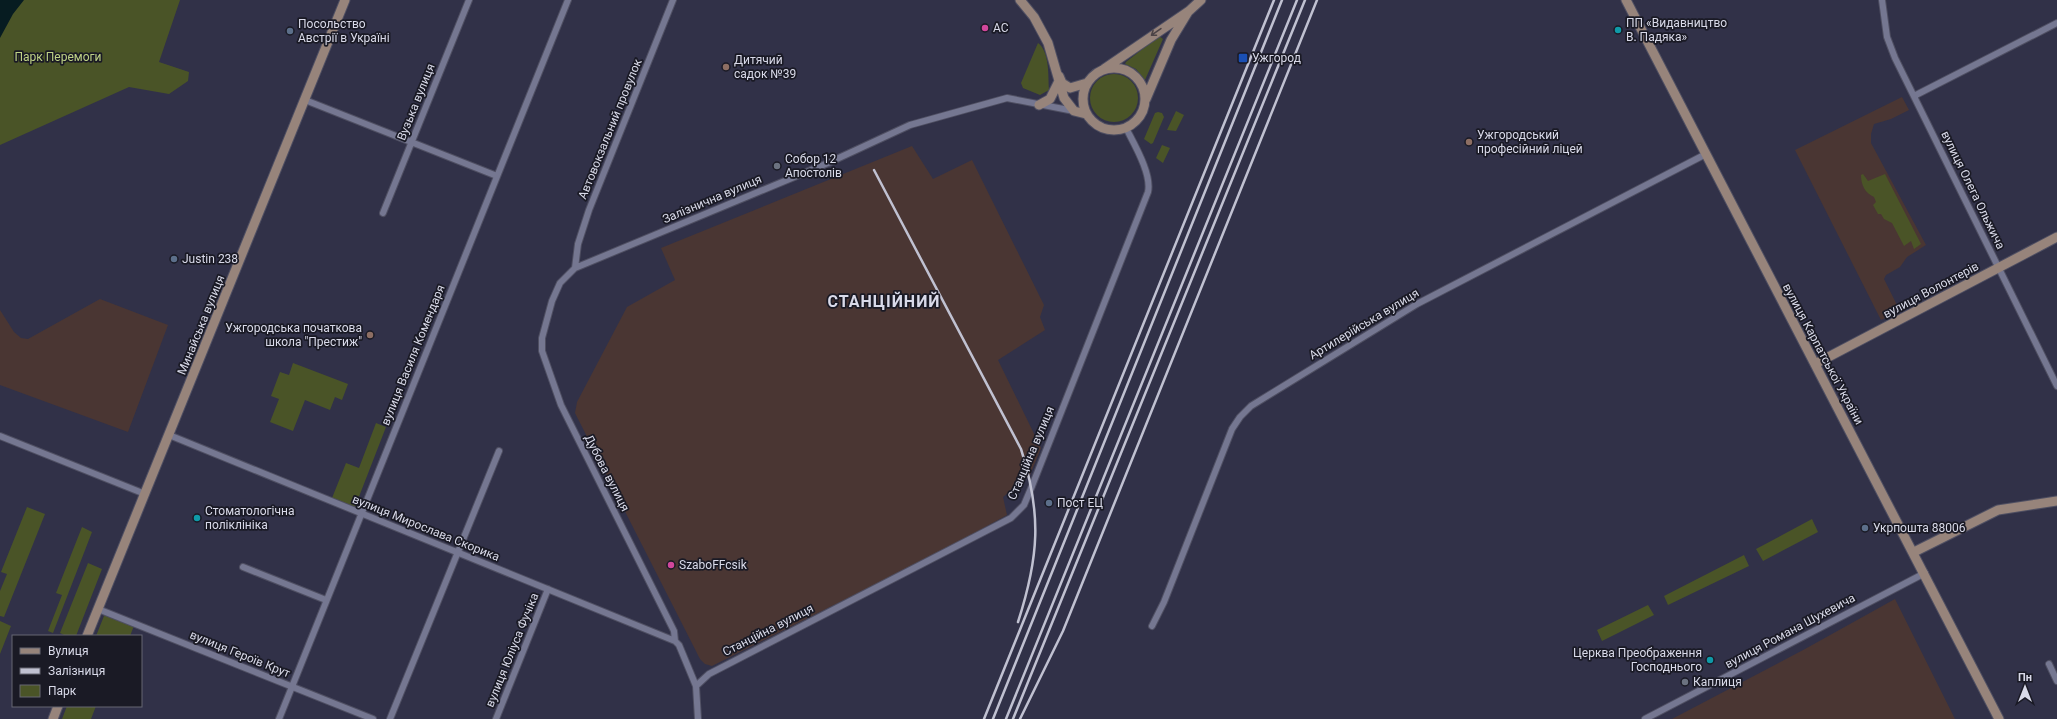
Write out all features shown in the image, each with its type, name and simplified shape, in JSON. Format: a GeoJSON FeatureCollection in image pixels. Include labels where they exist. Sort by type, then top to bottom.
{"type":"FeatureCollection","features":[{"type":"Feature","properties":{"kind":"main road","name":"Минайська вулиця"},"geometry":{"type":"LineString","coordinates":[[87,635],[345,0]]}},
{"type":"Feature","properties":{"kind":"main road"},"geometry":{"type":"LineString","coordinates":[[1020,0],[1042,29],[1057,72],[1062,83],[1068,87],[1076,87],[1087,83],[1094,75],[1189,11],[1201,0]]}},
{"type":"Feature","properties":{"kind":"main road","name":"вулиця Карпатської України"},"geometry":{"type":"LineString","coordinates":[[1626,0],[1925,573],[1999,719]]}},
{"type":"Feature","properties":{"kind":"main road"},"geometry":{"type":"LineString","coordinates":[[1087,83],[1083,102],[1086,114],[1094,124],[1105,129],[1117,130],[1126,128],[1138,120],[1142,114],[1145,100],[1171,40],[1189,11]]}},
{"type":"Feature","properties":{"kind":"main road"},"geometry":{"type":"LineString","coordinates":[[1103,70],[1112,68],[1128,72],[1141,83],[1145,100]]}},
{"type":"Feature","properties":{"kind":"main road"},"geometry":{"type":"LineString","coordinates":[[1057,72],[1058,83],[1064,98],[1074,111]]}},
{"type":"Feature","properties":{"kind":"main road"},"geometry":{"type":"LineString","coordinates":[[1039,105],[1050,99],[1058,83]]}},
{"type":"Feature","properties":{"kind":"main road","name":"Залізнична вулиця"},"geometry":{"type":"LineString","coordinates":[[1074,111],[1086,114]]}},
{"type":"Feature","properties":{"kind":"main road","name":"вулиця Волонтерів"},"geometry":{"type":"LineString","coordinates":[[1815,364],[2057,237]]}},
{"type":"Feature","properties":{"kind":"main road"},"geometry":{"type":"LineString","coordinates":[[1914,552],[1998,510],[2057,501]]}},
{"type":"Feature","properties":{"kind":"main road"},"geometry":{"type":"LineString","coordinates":[[53,719],[58,707]]}},
{"type":"Feature","properties":{"kind":"street","name":"Вузька вулиця"},"geometry":{"type":"LineString","coordinates":[[383,213],[469,0]]}},
{"type":"Feature","properties":{"kind":"street","name":"вулиця Василя Комендаря"},"geometry":{"type":"LineString","coordinates":[[279,719],[568,0]]}},
{"type":"Feature","properties":{"kind":"street","name":"Автовокзальний провулок"},"geometry":{"type":"LineString","coordinates":[[575,268],[578,244],[589,210],[673,0]]}},
{"type":"Feature","properties":{"kind":"street","name":"вулиця Олега Ольжича"},"geometry":{"type":"LineString","coordinates":[[1882,0],[1887,37],[1895,58],[2057,386]]}},
{"type":"Feature","properties":{"kind":"street"},"geometry":{"type":"LineString","coordinates":[[1914,96],[2057,23]]}},
{"type":"Feature","properties":{"kind":"street","name":"Залізнична вулиця"},"geometry":{"type":"LineString","coordinates":[[575,268],[755,194],[910,126],[1007,98],[1074,111]]}},
{"type":"Feature","properties":{"kind":"street"},"geometry":{"type":"LineString","coordinates":[[305,100],[497,176]]}},
{"type":"Feature","properties":{"kind":"street","name":"Станційна вулиця"},"geometry":{"type":"LineString","coordinates":[[696,686],[709,674],[1011,518],[1019,512],[1024,505],[1043,458],[1148,192],[1148,181],[1139,155],[1126,128]]}},
{"type":"Feature","properties":{"kind":"street","name":"Артилерійська вулиця"},"geometry":{"type":"LineString","coordinates":[[1152,626],[1164,602],[1232,429],[1240,417],[1251,406],[1417,304],[1706,154]]}},
{"type":"Feature","properties":{"kind":"street","name":"Дубова вулиця"},"geometry":{"type":"LineString","coordinates":[[575,268],[560,283],[552,301],[542,338],[542,351],[561,405],[674,631],[675,641],[679,645],[696,686],[698,719]]}},
{"type":"Feature","properties":{"kind":"street","name":"вулиця Мирослава Скорика"},"geometry":{"type":"LineString","coordinates":[[168,435],[675,641]]}},
{"type":"Feature","properties":{"kind":"street"},"geometry":{"type":"LineString","coordinates":[[0,436],[145,494]]}},
{"type":"Feature","properties":{"kind":"street"},"geometry":{"type":"LineString","coordinates":[[390,719],[499,451]]}},
{"type":"Feature","properties":{"kind":"street"},"geometry":{"type":"LineString","coordinates":[[243,567],[326,600]]}},
{"type":"Feature","properties":{"kind":"street","name":"вулиця Романа Шухевича"},"geometry":{"type":"LineString","coordinates":[[1645,719],[1925,573]]}},
{"type":"Feature","properties":{"kind":"street","name":"вулиця Юліуса Фучіка"},"geometry":{"type":"LineString","coordinates":[[496,719],[548,589]]}},
{"type":"Feature","properties":{"kind":"street","name":"вулиця Героїв Крут"},"geometry":{"type":"LineString","coordinates":[[98,609],[373,719]]}},
{"type":"Feature","properties":{"kind":"street"},"geometry":{"type":"LineString","coordinates":[[2049,664],[2057,680]]}},
{"type":"Feature","properties":{"kind":"shaded area"},"geometry":{"type":"Polygon","coordinates":[[[0,0],[24,0],[13,14],[0,38],[0,0]]]}},
{"type":"Feature","properties":{"kind":"shaded area"},"geometry":{"type":"Polygon","coordinates":[[[1902,97],[1909,110],[1891,119],[1874,124],[1871,134],[1871,143],[1926,245],[1907,257],[1900,267],[1886,275],[1884,279],[1900,311],[1881,320],[1795,150],[1902,97]]]}},
{"type":"Feature","properties":{"kind":"shaded area"},"geometry":{"type":"Polygon","coordinates":[[[912,146],[933,179],[972,160],[1044,305],[1040,317],[1045,330],[998,360],[1041,448],[1030,475],[1003,497],[1007,515],[942,551],[712,666],[705,664],[700,659],[575,413],[577,402],[627,307],[675,280],[661,248],[912,146]]]}},
{"type":"Feature","properties":{"kind":"shaded area"},"geometry":{"type":"Polygon","coordinates":[[[100,299],[168,325],[128,432],[0,385],[0,310],[14,332],[21,338],[28,339],[100,299]]]}},
{"type":"Feature","properties":{"kind":"shaded area"},"geometry":{"type":"Polygon","coordinates":[[[1895,599],[1955,719],[1672,719],[1805,649],[1895,599]]]}},
{"type":"Feature","properties":{"kind":"green space","name":"Парк Перемоги"},"geometry":{"type":"Polygon","coordinates":[[[0,0],[180,0],[159,62],[189,72],[188,81],[169,94],[129,87],[0,145],[0,0]]]}},
{"type":"Feature","properties":{"kind":"green space"},"geometry":{"type":"Polygon","coordinates":[[[1159,36],[1163,39],[1145,80],[1136,69],[1125,64],[1159,36]]]}},
{"type":"Feature","properties":{"kind":"green space"},"geometry":{"type":"Polygon","coordinates":[[[1038,43],[1045,52],[1049,78],[1049,90],[1040,95],[1023,88],[1021,83],[1038,43]]]}},
{"type":"Feature","properties":{"kind":"green space"},"geometry":{"type":"Polygon","coordinates":[[[1114,74],[1123,76],[1131,81],[1136,89],[1138,98],[1136,107],[1131,115],[1123,120],[1114,122],[1105,120],[1097,115],[1092,107],[1090,98],[1092,89],[1097,81],[1105,76],[1114,74]]]}},
{"type":"Feature","properties":{"kind":"green space"},"geometry":{"type":"Polygon","coordinates":[[[1176,111],[1184,115],[1176,131],[1167,130],[1176,111]]]}},
{"type":"Feature","properties":{"kind":"green space"},"geometry":{"type":"Polygon","coordinates":[[[1155,113],[1162,113],[1164,117],[1153,143],[1151,144],[1144,139],[1155,113]]]}},
{"type":"Feature","properties":{"kind":"green space"},"geometry":{"type":"Polygon","coordinates":[[[1162,145],[1170,148],[1163,163],[1156,158],[1162,145]]]}},
{"type":"Feature","properties":{"kind":"green space"},"geometry":{"type":"Polygon","coordinates":[[[1863,174],[1868,181],[1885,174],[1921,244],[1914,249],[1911,241],[1904,246],[1892,223],[1884,219],[1881,214],[1878,214],[1873,205],[1876,202],[1874,197],[1866,191],[1863,185],[1861,175],[1863,174]]]}},
{"type":"Feature","properties":{"kind":"green space"},"geometry":{"type":"Polygon","coordinates":[[[293,363],[348,384],[342,400],[335,397],[330,410],[305,400],[293,431],[270,422],[279,399],[271,396],[280,372],[289,375],[293,363]]]}},
{"type":"Feature","properties":{"kind":"green space"},"geometry":{"type":"Polygon","coordinates":[[[376,423],[386,427],[355,507],[332,498],[346,463],[359,468],[376,423]]]}},
{"type":"Feature","properties":{"kind":"green space"},"geometry":{"type":"Polygon","coordinates":[[[27,507],[45,514],[4,617],[0,616],[0,591],[7,574],[1,572],[27,507]]]}},
{"type":"Feature","properties":{"kind":"green space"},"geometry":{"type":"Polygon","coordinates":[[[1812,519],[1818,532],[1763,561],[1756,549],[1812,519]]]}},
{"type":"Feature","properties":{"kind":"green space"},"geometry":{"type":"Polygon","coordinates":[[[82,527],[92,532],[53,633],[48,631],[62,595],[56,593],[82,527]]]}},
{"type":"Feature","properties":{"kind":"green space"},"geometry":{"type":"Polygon","coordinates":[[[1744,555],[1749,566],[1668,605],[1664,596],[1744,555]]]}},
{"type":"Feature","properties":{"kind":"green space"},"geometry":{"type":"Polygon","coordinates":[[[88,563],[102,569],[76,635],[64,635],[60,633],[88,563]]]}},
{"type":"Feature","properties":{"kind":"green space"},"geometry":{"type":"Polygon","coordinates":[[[1648,605],[1654,615],[1602,641],[1597,630],[1648,605]]]}},
{"type":"Feature","properties":{"kind":"green space"},"geometry":{"type":"Polygon","coordinates":[[[106,611],[135,623],[130,635],[96,635],[106,611]]]}},
{"type":"Feature","properties":{"kind":"green space"},"geometry":{"type":"Polygon","coordinates":[[[0,621],[11,626],[0,654],[0,621]]]}},
{"type":"Feature","properties":{"kind":"green space"},"geometry":{"type":"Polygon","coordinates":[[[67,707],[96,707],[91,719],[62,719],[67,707]]]}},
{"type":"Feature","properties":{"kind":"railway"},"geometry":{"type":"LineString","coordinates":[[984,719],[1274,0]]}},
{"type":"Feature","properties":{"kind":"railway"},"geometry":{"type":"LineString","coordinates":[[993,719],[1282,0]]}},
{"type":"Feature","properties":{"kind":"railway"},"geometry":{"type":"LineString","coordinates":[[1006,719],[1297,0]]}},
{"type":"Feature","properties":{"kind":"railway"},"geometry":{"type":"LineString","coordinates":[[1013,719],[1305,0]]}},
{"type":"Feature","properties":{"kind":"railway"},"geometry":{"type":"LineString","coordinates":[[1020,719],[1063,631],[1317,0]]}},
{"type":"Feature","properties":{"kind":"railway"},"geometry":{"type":"LineString","coordinates":[[874,170],[1021,449],[1028,472],[1032,494],[1035,515],[1035,536],[1034,556],[1030,577],[1018,622]]}},
{"type":"Feature","properties":{"kind":"place","name":"AC"},"geometry":{"type":"Point","coordinates":[985,28]}},
{"type":"Feature","properties":{"kind":"place","name":"ПП «Видавництво В. Падяка»"},"geometry":{"type":"Point","coordinates":[1618,30]}},
{"type":"Feature","properties":{"kind":"place","name":"Посольство Австрії в Україні"},"geometry":{"type":"Point","coordinates":[290,31]}},
{"type":"Feature","properties":{"kind":"place","name":"Ужгород"},"geometry":{"type":"Point","coordinates":[1243,58]}},
{"type":"Feature","properties":{"kind":"place","name":"Дитячий садок №39"},"geometry":{"type":"Point","coordinates":[726,67]}},
{"type":"Feature","properties":{"kind":"place","name":"Ужгородський професійний ліцей"},"geometry":{"type":"Point","coordinates":[1469,142]}},
{"type":"Feature","properties":{"kind":"place","name":"Собор 12 Апостолів"},"geometry":{"type":"Point","coordinates":[777,166]}},
{"type":"Feature","properties":{"kind":"place","name":"Justin 238"},"geometry":{"type":"Point","coordinates":[174,259]}},
{"type":"Feature","properties":{"kind":"place","name":"Ужгородська початкова школа \"Престиж\""},"geometry":{"type":"Point","coordinates":[370,335]}},
{"type":"Feature","properties":{"kind":"place","name":"Пост ЕЦ"},"geometry":{"type":"Point","coordinates":[1049,503]}},
{"type":"Feature","properties":{"kind":"place","name":"Стоматологічна поліклініка"},"geometry":{"type":"Point","coordinates":[197,518]}},
{"type":"Feature","properties":{"kind":"place","name":"Укрпошта 88006"},"geometry":{"type":"Point","coordinates":[1865,528]}},
{"type":"Feature","properties":{"kind":"place","name":"SzaboFFcsik"},"geometry":{"type":"Point","coordinates":[671,565]}},
{"type":"Feature","properties":{"kind":"place","name":"Церква Преображення Господнього"},"geometry":{"type":"Point","coordinates":[1710,660]}},
{"type":"Feature","properties":{"kind":"place","name":"Каплиця"},"geometry":{"type":"Point","coordinates":[1685,682]}},
{"type":"Feature","properties":{"kind":"district","name":"СТАНЦІЙНИЙ"},"geometry":{"type":"Point","coordinates":[884,301]}}]}
